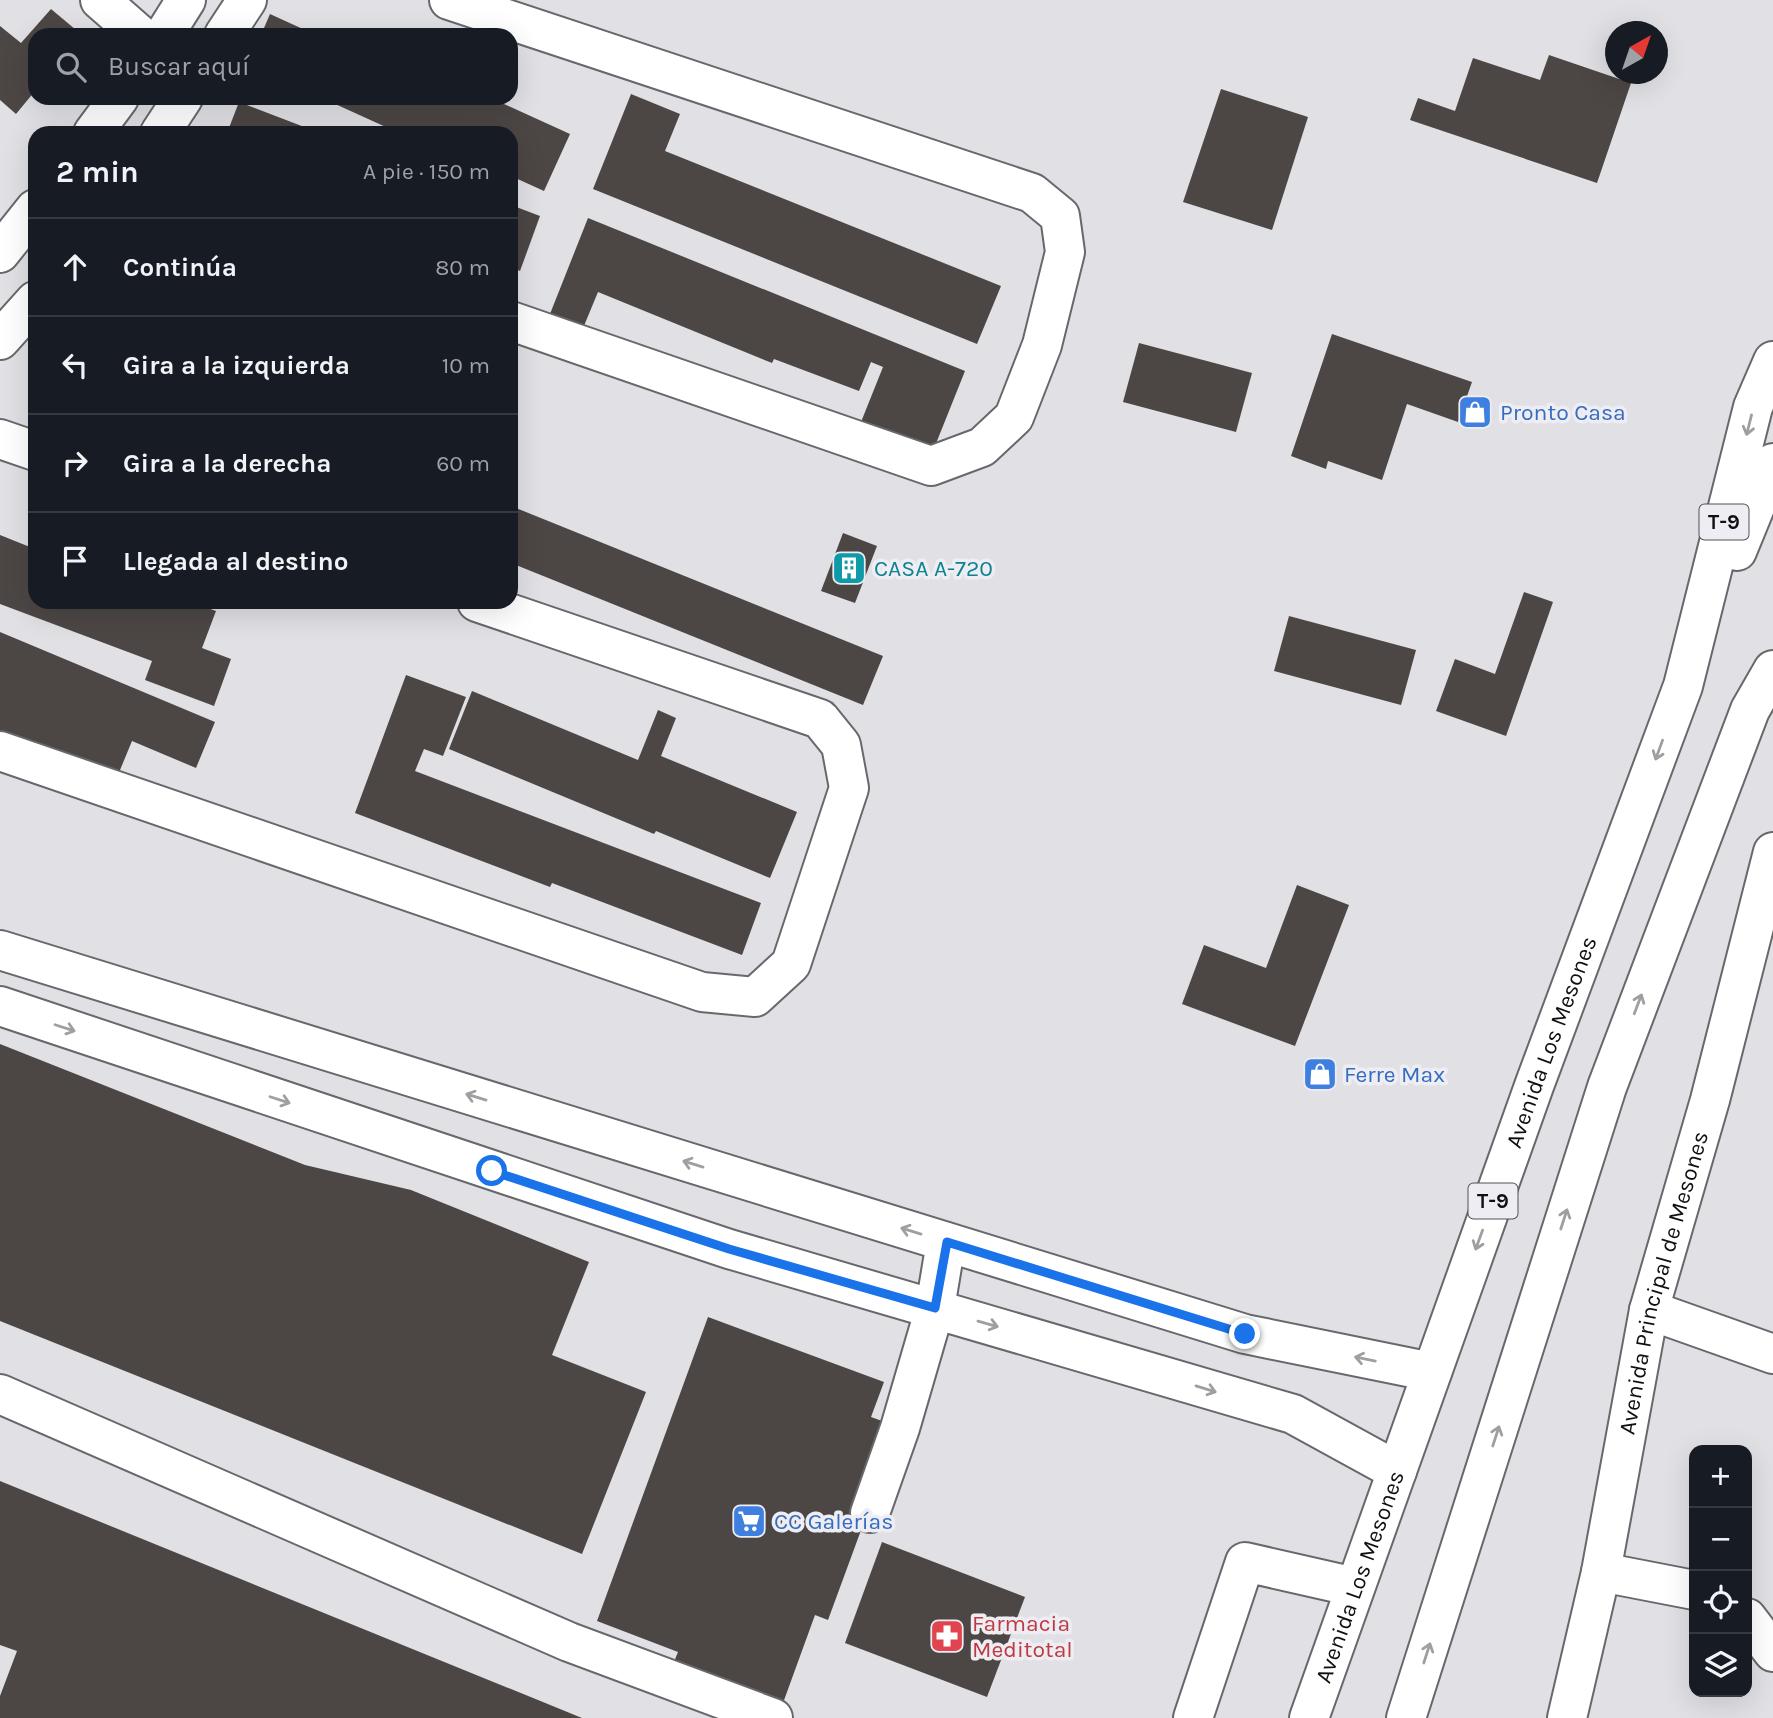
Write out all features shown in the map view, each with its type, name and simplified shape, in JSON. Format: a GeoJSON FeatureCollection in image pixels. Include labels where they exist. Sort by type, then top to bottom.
{"type":"FeatureCollection","features":[{"type":"Feature","properties":{"kind":"main road"},"geometry":{"type":"LineString","coordinates":[[100,0],[132,28]]}},
{"type":"Feature","properties":{"kind":"main road"},"geometry":{"type":"LineString","coordinates":[[168,28],[186,0]]}},
{"type":"Feature","properties":{"kind":"main road"},"geometry":{"type":"LineString","coordinates":[[229,28],[247,0]]}},
{"type":"Feature","properties":{"kind":"main road"},"geometry":{"type":"LineString","coordinates":[[449,0],[1032,193],[1060,216],[1065,252],[1042,345],[1014,417],[982,447],[931,467],[518,323]]}},
{"type":"Feature","properties":{"kind":"main road"},"geometry":{"type":"LineString","coordinates":[[98,126],[114,105]]}},
{"type":"Feature","properties":{"kind":"main road"},"geometry":{"type":"LineString","coordinates":[[165,126],[178,105]]}},
{"type":"Feature","properties":{"kind":"main road"},"geometry":{"type":"LineString","coordinates":[[0,253],[28,218]]}},
{"type":"Feature","properties":{"kind":"main road"},"geometry":{"type":"LineString","coordinates":[[0,263],[28,285]]}},
{"type":"Feature","properties":{"kind":"main road"},"geometry":{"type":"LineString","coordinates":[[0,340],[28,309]]}},
{"type":"Feature","properties":{"kind":"main road","name":"Avenida Los Mesones"},"geometry":{"type":"LineString","coordinates":[[1309,1718],[1539,1073],[1683,686],[1754,407],[1773,361]]}},
{"type":"Feature","properties":{"kind":"main road"},"geometry":{"type":"LineString","coordinates":[[0,439],[28,449]]}},
{"type":"Feature","properties":{"kind":"main road","name":"T-9"},"geometry":{"type":"LineString","coordinates":[[1683,686],[1773,463]]}},
{"type":"Feature","properties":{"kind":"main road"},"geometry":{"type":"LineString","coordinates":[[0,751],[702,992],[755,997],[791,964],[849,788],[841,745],[820,719],[498,609]]}},
{"type":"Feature","properties":{"kind":"main road"},"geometry":{"type":"LineString","coordinates":[[1406,1718],[1606,1087],[1750,710],[1773,638]]}},
{"type":"Feature","properties":{"kind":"main road"},"geometry":{"type":"LineString","coordinates":[[1750,710],[1773,670]]}},
{"type":"Feature","properties":{"kind":"main road","name":"Avenida Principal de Mesones"},"geometry":{"type":"LineString","coordinates":[[1567,1718],[1601,1572],[1649,1310],[1710,1100],[1773,852]]}},
{"type":"Feature","properties":{"kind":"main road"},"geometry":{"type":"LineString","coordinates":[[0,950],[1245,1334],[1432,1373]]}},
{"type":"Feature","properties":{"kind":"main road"},"geometry":{"type":"LineString","coordinates":[[0,1006],[729,1249],[1293,1415],[1397,1471]]}},
{"type":"Feature","properties":{"kind":"main road"},"geometry":{"type":"LineString","coordinates":[[870,1513],[900,1428],[935,1308],[947,1242]]}},
{"type":"Feature","properties":{"kind":"main road"},"geometry":{"type":"LineString","coordinates":[[1649,1310],[1773,1354]]}},
{"type":"Feature","properties":{"kind":"main road"},"geometry":{"type":"LineString","coordinates":[[0,1394],[569,1642],[774,1718]]}},
{"type":"Feature","properties":{"kind":"main road"},"geometry":{"type":"LineString","coordinates":[[1193,1718],[1245,1562],[1355,1587]]}},
{"type":"Feature","properties":{"kind":"main road"},"geometry":{"type":"LineString","coordinates":[[1601,1572],[1689,1589]]}},
{"type":"Feature","properties":{"kind":"main road"},"geometry":{"type":"LineString","coordinates":[[1752,1625],[1773,1652]]}},
{"type":"Feature","properties":{"kind":"building"},"geometry":{"type":"Polygon","coordinates":[[[51,9],[74,28],[34,28],[51,9]]]}},
{"type":"Feature","properties":{"kind":"building"},"geometry":{"type":"Polygon","coordinates":[[[270,14],[301,28],[264,28],[270,14]]]}},
{"type":"Feature","properties":{"kind":"building"},"geometry":{"type":"Polygon","coordinates":[[[0,26],[21,43],[28,35],[28,99],[16,114],[0,100],[0,26]]]}},
{"type":"Feature","properties":{"kind":"building"},"geometry":{"type":"Polygon","coordinates":[[[1549,55],[1605,74],[1605,84],[1631,84],[1597,183],[1410,120],[1418,98],[1455,111],[1473,58],[1540,80],[1549,55]]]}},
{"type":"Feature","properties":{"kind":"building"},"geometry":{"type":"Polygon","coordinates":[[[1221,89],[1308,117],[1272,230],[1183,202],[1221,89]]]}},
{"type":"Feature","properties":{"kind":"building"},"geometry":{"type":"Polygon","coordinates":[[[631,94],[680,114],[665,151],[1001,286],[977,344],[593,189],[631,94]]]}},
{"type":"Feature","properties":{"kind":"building"},"geometry":{"type":"Polygon","coordinates":[[[238,105],[247,105],[302,126],[230,126],[238,105]]]}},
{"type":"Feature","properties":{"kind":"building"},"geometry":{"type":"Polygon","coordinates":[[[337,105],[506,105],[570,134],[544,191],[518,179],[518,126],[384,126],[337,105]]]}},
{"type":"Feature","properties":{"kind":"building"},"geometry":{"type":"Polygon","coordinates":[[[518,208],[540,216],[520,271],[518,270],[518,208]]]}},
{"type":"Feature","properties":{"kind":"building"},"geometry":{"type":"Polygon","coordinates":[[[588,218],[965,371],[929,461],[857,432],[883,367],[871,362],[859,391],[774,359],[772,363],[598,292],[581,333],[548,319],[588,218]]]}},
{"type":"Feature","properties":{"kind":"building"},"geometry":{"type":"Polygon","coordinates":[[[1332,334],[1472,382],[1458,422],[1407,404],[1382,480],[1328,461],[1326,469],[1291,456],[1332,334]]]}},
{"type":"Feature","properties":{"kind":"building"},"geometry":{"type":"Polygon","coordinates":[[[1139,343],[1252,373],[1236,432],[1123,402],[1139,343]]]}},
{"type":"Feature","properties":{"kind":"building"},"geometry":{"type":"Polygon","coordinates":[[[518,509],[883,656],[863,705],[518,566],[518,509]]]}},
{"type":"Feature","properties":{"kind":"building","name":"CASA A-720"},"geometry":{"type":"Polygon","coordinates":[[[843,533],[877,546],[855,603],[821,591],[843,533]]]}},
{"type":"Feature","properties":{"kind":"building"},"geometry":{"type":"Polygon","coordinates":[[[0,535],[28,546],[28,609],[210,609],[216,611],[202,648],[231,659],[214,706],[145,680],[152,661],[0,604],[0,535]]]}},
{"type":"Feature","properties":{"kind":"building"},"geometry":{"type":"Polygon","coordinates":[[[1524,592],[1553,602],[1506,736],[1436,711],[1455,659],[1495,674],[1524,592]]]}},
{"type":"Feature","properties":{"kind":"building"},"geometry":{"type":"Polygon","coordinates":[[[1289,616],[1416,650],[1401,705],[1274,671],[1289,616]]]}},
{"type":"Feature","properties":{"kind":"building"},"geometry":{"type":"Polygon","coordinates":[[[0,632],[215,722],[196,768],[132,741],[113,787],[0,740],[0,632]]]}},
{"type":"Feature","properties":{"kind":"building"},"geometry":{"type":"Polygon","coordinates":[[[406,675],[466,697],[443,756],[424,749],[415,771],[761,903],[742,955],[552,883],[550,887],[355,813],[406,675]]]}},
{"type":"Feature","properties":{"kind":"building"},"geometry":{"type":"Polygon","coordinates":[[[472,691],[638,760],[658,710],[676,718],[661,756],[797,812],[770,878],[656,831],[654,834],[449,749],[472,691]]]}},
{"type":"Feature","properties":{"kind":"building"},"geometry":{"type":"Polygon","coordinates":[[[1297,885],[1349,905],[1295,1046],[1182,1004],[1204,945],[1266,968],[1297,885]]]}},
{"type":"Feature","properties":{"kind":"building"},"geometry":{"type":"Polygon","coordinates":[[[0,1044],[305,1165],[411,1190],[589,1262],[552,1355],[646,1392],[582,1554],[0,1321],[0,1044]]]}},
{"type":"Feature","properties":{"kind":"building","name":"CC Galerías"},"geometry":{"type":"Polygon","coordinates":[[[708,1317],[884,1382],[871,1417],[899,1427],[828,1620],[815,1615],[779,1714],[669,1674],[678,1652],[597,1621],[708,1317]]]}},
{"type":"Feature","properties":{"kind":"building"},"geometry":{"type":"Polygon","coordinates":[[[0,1481],[582,1718],[0,1718],[0,1696],[17,1651],[0,1645],[0,1481]]]}},
{"type":"Feature","properties":{"kind":"building"},"geometry":{"type":"Polygon","coordinates":[[[882,1542],[1025,1597],[987,1697],[845,1643],[882,1542]]]}},
{"type":"Feature","properties":{"kind":"place","name":"Pronto Casa"},"geometry":{"type":"Point","coordinates":[1475,412]}},
{"type":"Feature","properties":{"kind":"place","name":"CASA A-720"},"geometry":{"type":"Point","coordinates":[849,568]}},
{"type":"Feature","properties":{"kind":"place","name":"Ferre Max"},"geometry":{"type":"Point","coordinates":[1320,1074]}},
{"type":"Feature","properties":{"kind":"place","name":"CC Galerías"},"geometry":{"type":"Point","coordinates":[749,1521]}},
{"type":"Feature","properties":{"kind":"place","name":"Farmacia Meditotal"},"geometry":{"type":"Point","coordinates":[947,1636]}},
{"type":"Feature","properties":{"kind":"route"},"geometry":{"type":"LineString","coordinates":[[492,1171],[729,1249],[935,1308],[947,1242],[1245,1334]]}}]}
